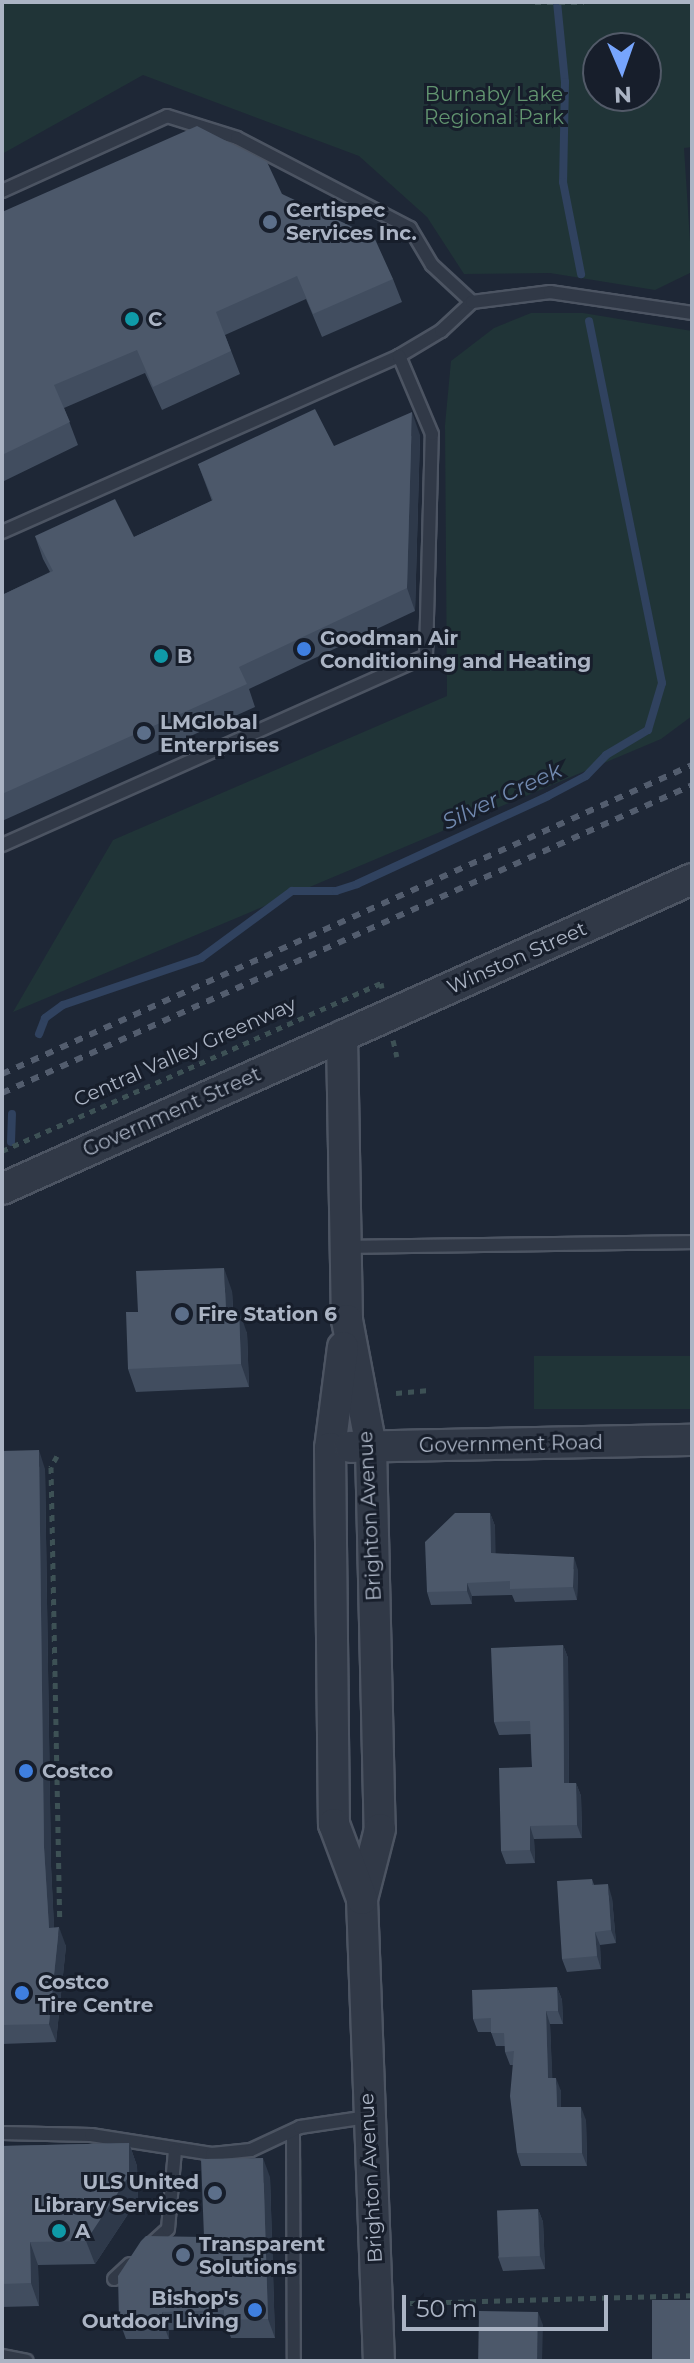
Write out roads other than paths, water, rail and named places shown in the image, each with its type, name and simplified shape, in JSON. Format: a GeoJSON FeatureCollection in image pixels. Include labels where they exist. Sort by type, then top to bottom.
{"type":"FeatureCollection","features":[{"type":"Feature","properties":{"kind":"street","name":"Winston Street"},"geometry":{"type":"LineString","coordinates":[[342,1036],[692,879]]}},
{"type":"Feature","properties":{"kind":"street","name":"Government Street"},"geometry":{"type":"LineString","coordinates":[[2,1189],[342,1036]]}},
{"type":"Feature","properties":{"kind":"street","name":"Brighton Avenue"},"geometry":{"type":"LineString","coordinates":[[342,1036],[347,1320],[330,1448],[334,1824],[362,1899]]}},
{"type":"Feature","properties":{"kind":"street","name":"Brighton Avenue"},"geometry":{"type":"LineString","coordinates":[[347,1320],[371,1447],[380,1829],[362,1899],[379,2361]]}},
{"type":"Feature","properties":{"kind":"street","name":"Government Road"},"geometry":{"type":"LineString","coordinates":[[330,1448],[692,1440]]}},
{"type":"Feature","properties":{"kind":"lane"},"geometry":{"type":"LineString","coordinates":[[2,191],[167,116],[237,138],[410,228],[432,265],[472,302]]}},
{"type":"Feature","properties":{"kind":"lane"},"geometry":{"type":"LineString","coordinates":[[2,532],[399,356],[441,331],[472,302],[550,292],[692,313]]}},
{"type":"Feature","properties":{"kind":"lane"},"geometry":{"type":"LineString","coordinates":[[2,845],[426,656],[432,434],[399,356]]}},
{"type":"Feature","properties":{"kind":"lane"},"geometry":{"type":"LineString","coordinates":[[346,1247],[692,1242]]}},
{"type":"Feature","properties":{"kind":"lane"},"geometry":{"type":"LineString","coordinates":[[2,2133],[91,2135],[175,2150],[251,2150],[293,2131],[368,2117]]}},
{"type":"Feature","properties":{"kind":"lane"},"geometry":{"type":"LineString","coordinates":[[293,2131],[294,2361]]}},
{"type":"Feature","properties":{"kind":"lane"},"geometry":{"type":"LineString","coordinates":[[114,2279],[168,2229],[175,2150]]}},
{"type":"Feature","properties":{"kind":"lane"},"geometry":{"type":"LineString","coordinates":[[2,2356],[27,2361]]}},
{"type":"Feature","properties":{"kind":"waterway","name":"Silver Creek"},"geometry":{"type":"LineString","coordinates":[[557,2],[565,82],[563,182],[581,274]]}},
{"type":"Feature","properties":{"kind":"waterway","name":"Silver Creek"},"geometry":{"type":"LineString","coordinates":[[39,1034],[45,1018],[63,1005],[201,958],[292,891],[336,891],[357,884],[548,796],[586,776],[606,755],[648,730],[662,683],[589,321]]}},
{"type":"Feature","properties":{"kind":"waterway","name":"Silver Creek"},"geometry":{"type":"LineString","coordinates":[[11,1142],[12,1114]]}},
{"type":"Feature","properties":{"kind":"railway"},"geometry":{"type":"LineString","coordinates":[[2,1074],[692,765]]}},
{"type":"Feature","properties":{"kind":"railway"},"geometry":{"type":"LineString","coordinates":[[2,1093],[692,785]]}},
{"type":"Feature","properties":{"kind":"place","name":"Certispec Services Inc."},"geometry":{"type":"Point","coordinates":[270,222]}},
{"type":"Feature","properties":{"kind":"place","name":"C"},"geometry":{"type":"Point","coordinates":[132,319]}},
{"type":"Feature","properties":{"kind":"place","name":"Goodman Air Conditioning and Heating"},"geometry":{"type":"Point","coordinates":[304,649]}},
{"type":"Feature","properties":{"kind":"place","name":"B"},"geometry":{"type":"Point","coordinates":[161,656]}},
{"type":"Feature","properties":{"kind":"place","name":"LMGlobal Enterprises"},"geometry":{"type":"Point","coordinates":[144,733]}},
{"type":"Feature","properties":{"kind":"place","name":"Fire Station 6"},"geometry":{"type":"Point","coordinates":[182,1314]}},
{"type":"Feature","properties":{"kind":"place","name":"Costco"},"geometry":{"type":"Point","coordinates":[26,1771]}},
{"type":"Feature","properties":{"kind":"place","name":"Costco Tire Centre"},"geometry":{"type":"Point","coordinates":[22,1993]}},
{"type":"Feature","properties":{"kind":"place","name":"ULS United Library Services"},"geometry":{"type":"Point","coordinates":[215,2193]}},
{"type":"Feature","properties":{"kind":"place","name":"A"},"geometry":{"type":"Point","coordinates":[59,2231]}},
{"type":"Feature","properties":{"kind":"place","name":"Transparent Solutions"},"geometry":{"type":"Point","coordinates":[183,2255]}},
{"type":"Feature","properties":{"kind":"place","name":"Bishop's Outdoor Living"},"geometry":{"type":"Point","coordinates":[255,2310]}},
{"type":"Feature","properties":{"kind":"park label","name":"Burnaby Lake Regional Park"},"geometry":{"type":"Point","coordinates":[494,106]}}]}
